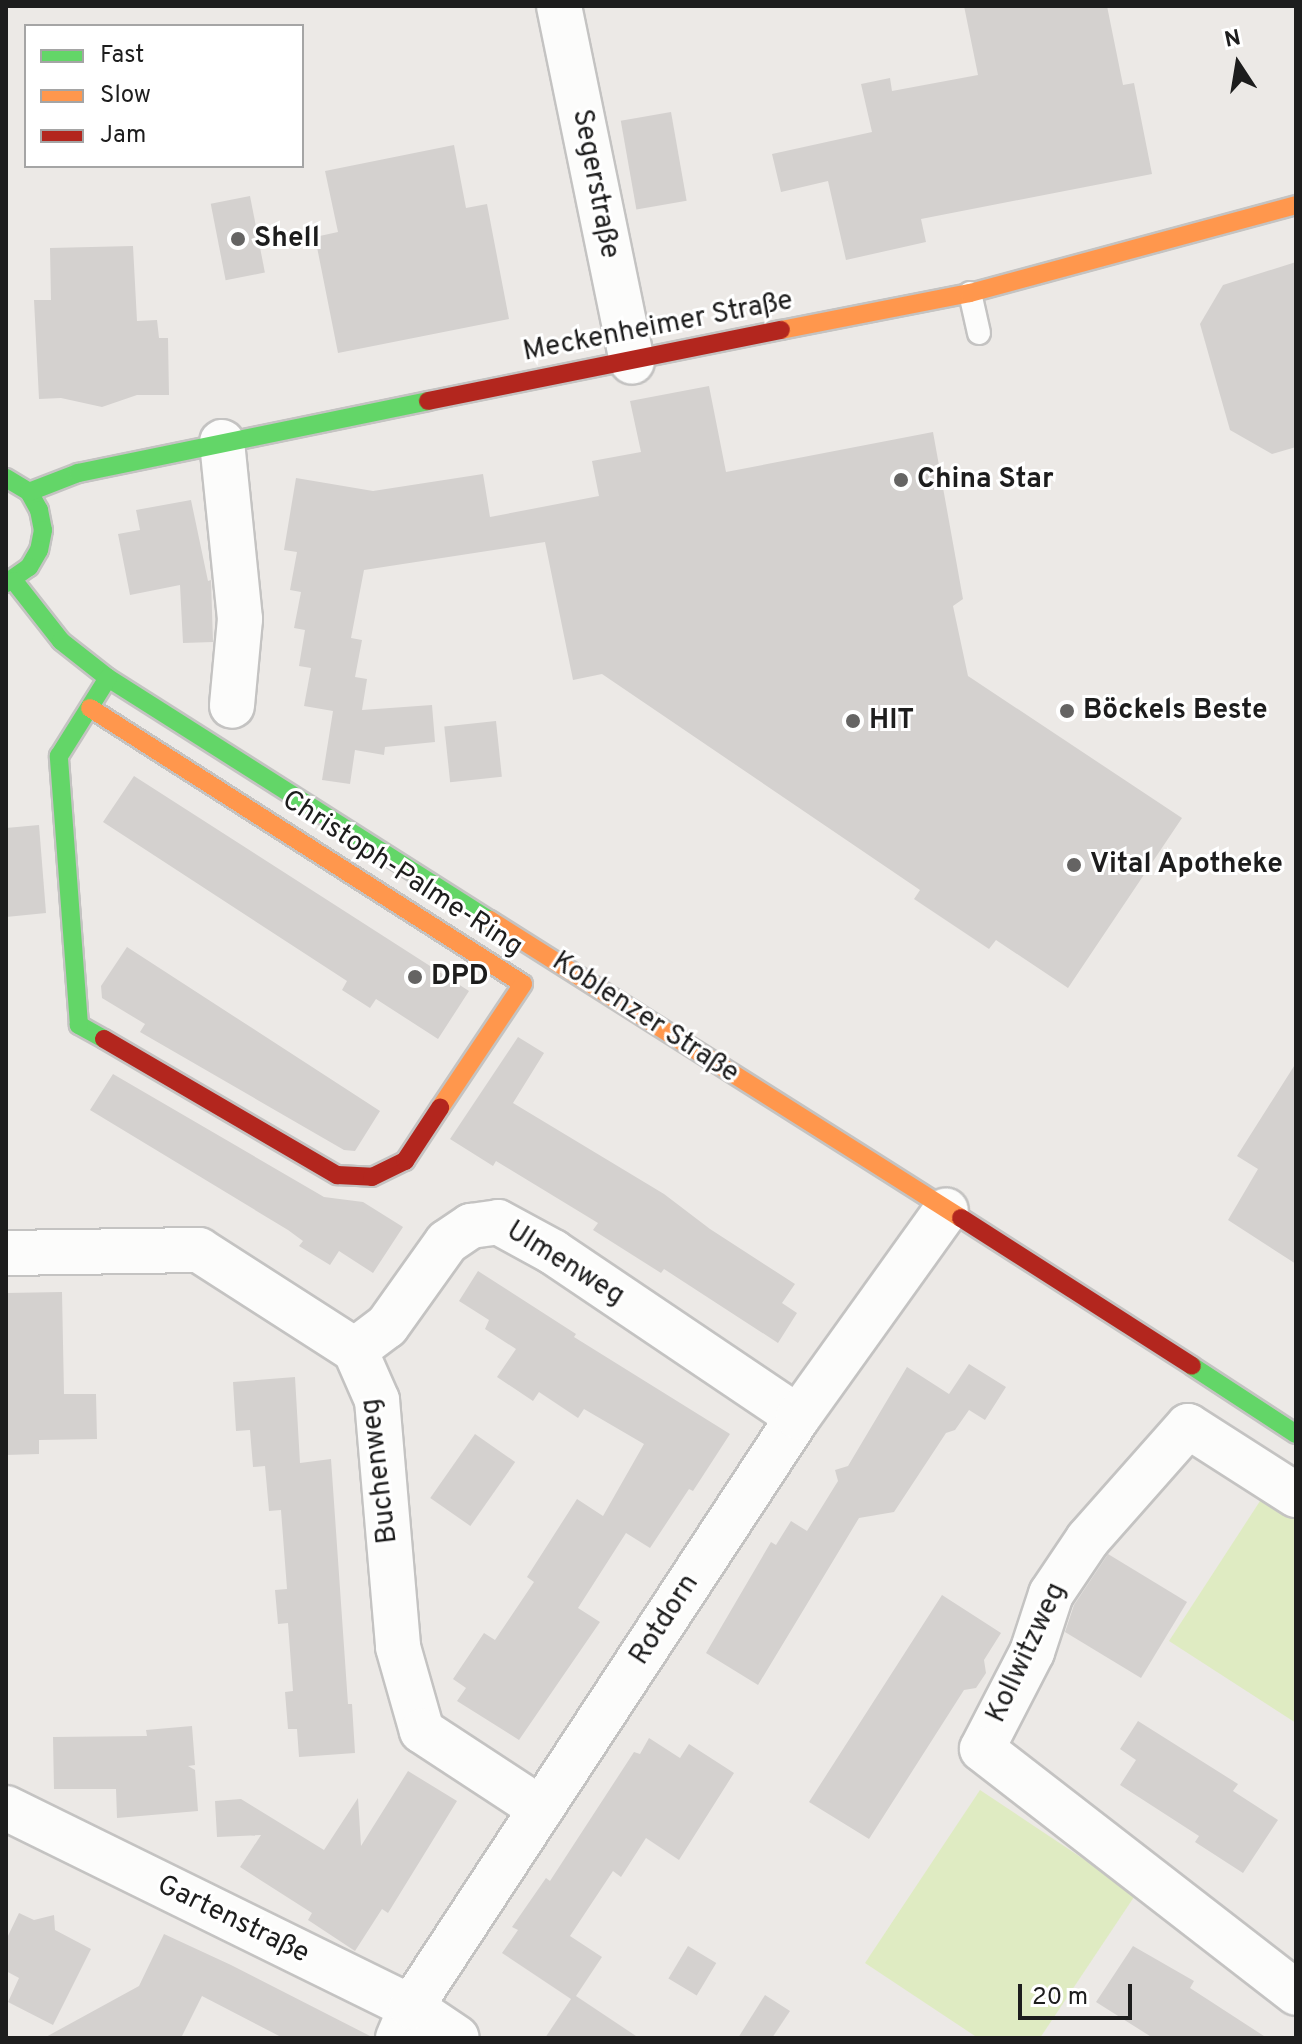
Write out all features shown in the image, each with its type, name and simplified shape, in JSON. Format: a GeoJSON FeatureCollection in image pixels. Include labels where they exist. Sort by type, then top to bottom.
{"type":"FeatureCollection","features":[{"type":"Feature","properties":{"kind":"street","name":"Segerstraße"},"geometry":{"type":"LineString","coordinates":[[559,6],[632,362]]}},
{"type":"Feature","properties":{"kind":"street","name":"Meckenheimer Straße"},"geometry":{"type":"LineString","coordinates":[[29,492],[78,473],[222,442],[970,293],[1296,205]]}},
{"type":"Feature","properties":{"kind":"street"},"geometry":{"type":"LineString","coordinates":[[222,442],[240,619],[232,706]]}},
{"type":"Feature","properties":{"kind":"street"},"geometry":{"type":"LineString","coordinates":[[6,478],[29,492],[39,510],[43,530],[39,550],[29,567],[10,582]]}},
{"type":"Feature","properties":{"kind":"street","name":"Koblenzer Straße"},"geometry":{"type":"LineString","coordinates":[[10,582],[61,641],[108,678],[533,969],[946,1210],[1296,1434]]}},
{"type":"Feature","properties":{"kind":"street","name":"Christoph-Palme-Ring"},"geometry":{"type":"LineString","coordinates":[[90,708],[533,969],[405,1161],[372,1177],[337,1175],[79,1025],[59,756],[108,678]]}},
{"type":"Feature","properties":{"kind":"street","name":"Rotdorn"},"geometry":{"type":"LineString","coordinates":[[404,2023],[798,1417],[946,1210]]}},
{"type":"Feature","properties":{"kind":"street","name":"Ulmenweg"},"geometry":{"type":"LineString","coordinates":[[355,1350],[387,1326],[447,1242],[471,1226],[498,1222],[553,1252],[798,1417]]}},
{"type":"Feature","properties":{"kind":"street"},"geometry":{"type":"LineString","coordinates":[[6,1253],[199,1250],[355,1350]]}},
{"type":"Feature","properties":{"kind":"street","name":"Buchenweg"},"geometry":{"type":"LineString","coordinates":[[355,1350],[377,1400],[398,1647],[422,1731],[541,1809]]}},
{"type":"Feature","properties":{"kind":"street","name":"Kollwitzweg"},"geometry":{"type":"LineString","coordinates":[[1296,1495],[1188,1426],[1088,1539],[1051,1594],[1032,1652],[982,1749],[1296,1993]]}},
{"type":"Feature","properties":{"kind":"street","name":"Gartenstraße"},"geometry":{"type":"LineString","coordinates":[[6,1808],[404,2023],[457,2038]]}},
{"type":"Feature","properties":{"kind":"lane"},"geometry":{"type":"LineString","coordinates":[[970,293],[979,333]]}},
{"type":"Feature","properties":{"kind":"green space"},"geometry":{"type":"Polygon","coordinates":[[[1262,1498],[1296,1520],[1296,1723],[1169,1641],[1262,1498]]]}},
{"type":"Feature","properties":{"kind":"green space"},"geometry":{"type":"Polygon","coordinates":[[[980,1790],[1136,1894],[1040,2038],[978,2038],[865,1963],[980,1790]]]}},
{"type":"Feature","properties":{"kind":"building"},"geometry":{"type":"Polygon","coordinates":[[[964,6],[1107,6],[1123,85],[1134,83],[1152,174],[921,219],[926,242],[846,260],[828,181],[781,192],[772,154],[872,132],[861,84],[890,78],[892,91],[978,75],[964,6]]]}},
{"type":"Feature","properties":{"kind":"building"},"geometry":{"type":"Polygon","coordinates":[[[671,112],[687,201],[636,209],[621,121],[671,112]]]}},
{"type":"Feature","properties":{"kind":"building"},"geometry":{"type":"Polygon","coordinates":[[[454,145],[466,208],[487,204],[509,319],[338,353],[315,237],[338,232],[325,171],[454,145]]]}},
{"type":"Feature","properties":{"kind":"building","name":"Shell"},"geometry":{"type":"Polygon","coordinates":[[[250,196],[265,273],[226,280],[211,204],[250,196]]]}},
{"type":"Feature","properties":{"kind":"building"},"geometry":{"type":"Polygon","coordinates":[[[133,246],[137,321],[157,320],[159,338],[168,338],[169,395],[137,395],[102,407],[61,398],[39,399],[34,300],[51,300],[50,248],[133,246]]]}},
{"type":"Feature","properties":{"kind":"building"},"geometry":{"type":"Polygon","coordinates":[[[1296,262],[1296,447],[1272,454],[1230,430],[1200,324],[1223,285],[1296,262]]]}},
{"type":"Feature","properties":{"kind":"building","name":"HIT"},"geometry":{"type":"Polygon","coordinates":[[[709,386],[726,472],[933,432],[963,599],[953,606],[968,676],[1182,818],[1068,988],[996,940],[989,949],[914,899],[920,890],[602,674],[573,680],[545,542],[364,570],[351,638],[362,640],[355,677],[367,679],[362,710],[432,705],[435,742],[385,747],[384,755],[355,750],[350,784],[322,780],[333,711],[304,706],[311,668],[299,666],[305,630],[294,628],[301,592],[290,590],[297,552],[284,550],[296,478],[373,491],[483,474],[490,517],[599,496],[592,461],[641,452],[630,401],[709,386]]]}},
{"type":"Feature","properties":{"kind":"building"},"geometry":{"type":"Polygon","coordinates":[[[191,500],[208,581],[211,580],[213,642],[183,643],[180,585],[130,595],[118,534],[140,530],[136,510],[191,500]]]}},
{"type":"Feature","properties":{"kind":"building"},"geometry":{"type":"Polygon","coordinates":[[[496,721],[502,777],[450,782],[444,726],[496,721]]]}},
{"type":"Feature","properties":{"kind":"building"},"geometry":{"type":"Polygon","coordinates":[[[134,776],[469,991],[438,1039],[376,999],[370,1008],[342,990],[347,981],[103,822],[134,776]]]}},
{"type":"Feature","properties":{"kind":"building"},"geometry":{"type":"Polygon","coordinates":[[[39,825],[46,913],[6,917],[6,828],[39,825]]]}},
{"type":"Feature","properties":{"kind":"building"},"geometry":{"type":"Polygon","coordinates":[[[127,947],[380,1111],[355,1151],[344,1150],[140,1032],[145,1024],[102,998],[101,986],[127,947]]]}},
{"type":"Feature","properties":{"kind":"building"},"geometry":{"type":"Polygon","coordinates":[[[518,1037],[544,1053],[513,1103],[664,1194],[710,1229],[795,1284],[782,1303],[797,1313],[778,1343],[664,1269],[661,1273],[593,1230],[598,1223],[496,1161],[493,1166],[450,1139],[518,1037]]]}},
{"type":"Feature","properties":{"kind":"building"},"geometry":{"type":"Polygon","coordinates":[[[1296,1063],[1296,1264],[1228,1220],[1258,1169],[1237,1156],[1296,1063]]]}},
{"type":"Feature","properties":{"kind":"building"},"geometry":{"type":"Polygon","coordinates":[[[113,1074],[324,1197],[363,1202],[403,1227],[373,1273],[339,1251],[330,1265],[299,1246],[303,1241],[288,1230],[90,1110],[113,1074]]]}},
{"type":"Feature","properties":{"kind":"building"},"geometry":{"type":"Polygon","coordinates":[[[478,1271],[576,1334],[574,1337],[730,1434],[693,1491],[689,1489],[650,1548],[626,1533],[578,1608],[600,1622],[519,1740],[457,1701],[466,1688],[453,1679],[484,1633],[495,1640],[534,1582],[527,1577],[577,1499],[603,1516],[644,1444],[584,1409],[578,1418],[539,1392],[533,1401],[497,1377],[516,1349],[485,1329],[489,1320],[459,1301],[478,1271]]]}},
{"type":"Feature","properties":{"kind":"building"},"geometry":{"type":"Polygon","coordinates":[[[62,1292],[64,1394],[96,1394],[97,1439],[39,1440],[39,1454],[6,1455],[6,1293],[62,1292]]]}},
{"type":"Feature","properties":{"kind":"building"},"geometry":{"type":"Polygon","coordinates":[[[969,1364],[1006,1387],[985,1420],[969,1410],[955,1430],[946,1433],[894,1512],[859,1518],[758,1685],[706,1653],[771,1542],[776,1545],[791,1521],[807,1531],[838,1481],[835,1470],[848,1466],[907,1367],[949,1394],[969,1364]]]}},
{"type":"Feature","properties":{"kind":"building"},"geometry":{"type":"Polygon","coordinates":[[[295,1377],[300,1463],[331,1459],[348,1704],[352,1704],[355,1753],[299,1757],[297,1729],[288,1729],[285,1692],[293,1691],[288,1623],[278,1624],[275,1590],[287,1589],[281,1510],[269,1511],[265,1466],[253,1467],[250,1430],[236,1431],[233,1382],[295,1377]]]}},
{"type":"Feature","properties":{"kind":"building"},"geometry":{"type":"Polygon","coordinates":[[[475,1434],[515,1462],[470,1526],[430,1498],[475,1434]]]}},
{"type":"Feature","properties":{"kind":"building"},"geometry":{"type":"Polygon","coordinates":[[[1108,1554],[1187,1602],[1141,1678],[1065,1632],[1074,1605],[1108,1554]]]}},
{"type":"Feature","properties":{"kind":"building"},"geometry":{"type":"Polygon","coordinates":[[[942,1595],[1001,1633],[984,1660],[986,1673],[976,1688],[964,1690],[869,1839],[809,1802],[942,1595]]]}},
{"type":"Feature","properties":{"kind":"building"},"geometry":{"type":"Polygon","coordinates":[[[1138,1721],[1238,1784],[1233,1791],[1278,1820],[1243,1873],[1195,1842],[1199,1836],[1120,1785],[1136,1760],[1120,1749],[1138,1721]]]}},
{"type":"Feature","properties":{"kind":"building"},"geometry":{"type":"Polygon","coordinates":[[[192,1726],[195,1765],[188,1766],[195,1770],[198,1811],[117,1818],[116,1789],[54,1789],[53,1737],[147,1736],[146,1730],[192,1726]]]}},
{"type":"Feature","properties":{"kind":"building"},"geometry":{"type":"Polygon","coordinates":[[[649,1738],[680,1758],[689,1744],[734,1773],[679,1860],[646,1838],[621,1877],[613,1871],[570,1936],[602,1957],[576,1996],[639,2038],[545,2038],[571,1999],[502,1953],[518,1930],[512,1927],[546,1878],[550,1881],[634,1752],[640,1754],[649,1738]]]}},
{"type":"Feature","properties":{"kind":"building"},"geometry":{"type":"Polygon","coordinates":[[[408,1771],[457,1801],[388,1913],[382,1909],[355,1951],[308,1920],[312,1913],[240,1867],[261,1835],[217,1837],[215,1801],[241,1799],[324,1850],[358,1798],[361,1846],[408,1771]]]}},
{"type":"Feature","properties":{"kind":"building"},"geometry":{"type":"Polygon","coordinates":[[[19,1913],[34,1920],[54,1915],[55,1930],[91,1949],[53,2025],[8,2002],[19,1978],[6,1971],[6,1940],[19,1913]]]}},
{"type":"Feature","properties":{"kind":"building"},"geometry":{"type":"Polygon","coordinates":[[[164,1934],[374,2038],[283,2038],[202,1996],[181,2038],[44,2038],[139,1986],[164,1934]]]}},
{"type":"Feature","properties":{"kind":"building"},"geometry":{"type":"Polygon","coordinates":[[[688,1946],[716,1963],[697,1996],[668,1979],[688,1946]]]}},
{"type":"Feature","properties":{"kind":"building"},"geometry":{"type":"Polygon","coordinates":[[[1133,1946],[1194,1981],[1190,1988],[1267,2038],[1153,2038],[1096,2002],[1133,1946]]]}},
{"type":"Feature","properties":{"kind":"building"},"geometry":{"type":"Polygon","coordinates":[[[765,1995],[790,2011],[772,2038],[738,2038],[765,1995]]]}},
{"type":"Feature","properties":{"kind":"traffic: fast"},"geometry":{"type":"LineString","coordinates":[[29,492],[78,473],[428,401]]}},
{"type":"Feature","properties":{"kind":"traffic: fast"},"geometry":{"type":"LineString","coordinates":[[6,478],[29,492],[39,510],[43,530],[39,550],[29,567],[6,583]]}},
{"type":"Feature","properties":{"kind":"traffic: fast"},"geometry":{"type":"LineString","coordinates":[[14,581],[61,641],[108,678],[490,920]]}},
{"type":"Feature","properties":{"kind":"traffic: fast"},"geometry":{"type":"LineString","coordinates":[[104,1039],[79,1025],[59,756],[108,678]]}},
{"type":"Feature","properties":{"kind":"traffic: fast"},"geometry":{"type":"LineString","coordinates":[[1192,1366],[1296,1434]]}},
{"type":"Feature","properties":{"kind":"traffic: slow"},"geometry":{"type":"LineString","coordinates":[[781,330],[970,293],[1296,205]]}},
{"type":"Feature","properties":{"kind":"traffic: slow"},"geometry":{"type":"LineString","coordinates":[[90,708],[523,984],[440,1108]]}},
{"type":"Feature","properties":{"kind":"traffic: slow"},"geometry":{"type":"LineString","coordinates":[[490,920],[961,1218]]}},
{"type":"Feature","properties":{"kind":"traffic: jam"},"geometry":{"type":"LineString","coordinates":[[428,401],[781,330]]}},
{"type":"Feature","properties":{"kind":"traffic: jam"},"geometry":{"type":"LineString","coordinates":[[104,1039],[337,1175],[372,1177],[405,1161],[440,1108]]}},
{"type":"Feature","properties":{"kind":"traffic: jam"},"geometry":{"type":"LineString","coordinates":[[961,1218],[1192,1366]]}},
{"type":"Feature","properties":{"kind":"place","name":"Shell"},"geometry":{"type":"Point","coordinates":[238,239]}},
{"type":"Feature","properties":{"kind":"place","name":"China Star"},"geometry":{"type":"Point","coordinates":[901,480]}},
{"type":"Feature","properties":{"kind":"place","name":"Böckels Beste"},"geometry":{"type":"Point","coordinates":[1067,711]}},
{"type":"Feature","properties":{"kind":"place","name":"HIT"},"geometry":{"type":"Point","coordinates":[853,721]}},
{"type":"Feature","properties":{"kind":"place","name":"Vital Apotheke"},"geometry":{"type":"Point","coordinates":[1074,865]}},
{"type":"Feature","properties":{"kind":"place","name":"DPD"},"geometry":{"type":"Point","coordinates":[415,977]}}]}
